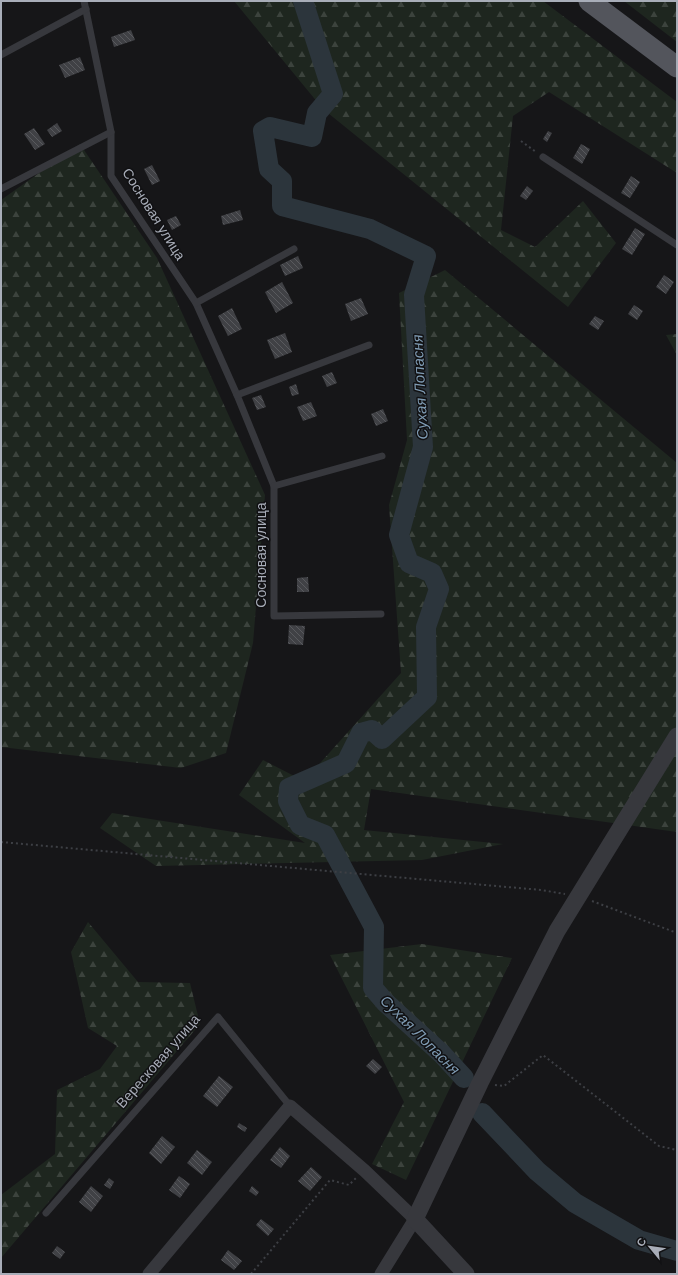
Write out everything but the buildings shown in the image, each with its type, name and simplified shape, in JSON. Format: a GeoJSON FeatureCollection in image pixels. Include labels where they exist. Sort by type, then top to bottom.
{"type":"FeatureCollection","features":[{"type":"Feature","properties":{"kind":"main road"},"geometry":{"type":"LineString","coordinates":[[589,1],[677,67]]}},
{"type":"Feature","properties":{"kind":"street"},"geometry":{"type":"LineString","coordinates":[[381,1274],[415,1219],[480,1083],[557,931],[677,736]]}},
{"type":"Feature","properties":{"kind":"street"},"geometry":{"type":"LineString","coordinates":[[149,1274],[290,1106]]}},
{"type":"Feature","properties":{"kind":"street","name":"Вересковая улица"},"geometry":{"type":"LineString","coordinates":[[290,1106],[365,1171],[415,1219]]}},
{"type":"Feature","properties":{"kind":"street"},"geometry":{"type":"LineString","coordinates":[[415,1219],[466,1274]]}},
{"type":"Feature","properties":{"kind":"lane","name":"Сосновая улица"},"geometry":{"type":"LineString","coordinates":[[84,1],[111,132],[111,176],[196,303],[237,394],[274,486],[274,616],[381,614]]}},
{"type":"Feature","properties":{"kind":"lane"},"geometry":{"type":"LineString","coordinates":[[1,55],[86,9]]}},
{"type":"Feature","properties":{"kind":"lane"},"geometry":{"type":"LineString","coordinates":[[1,189],[111,132]]}},
{"type":"Feature","properties":{"kind":"lane"},"geometry":{"type":"LineString","coordinates":[[543,157],[677,245]]}},
{"type":"Feature","properties":{"kind":"lane"},"geometry":{"type":"LineString","coordinates":[[196,303],[294,249]]}},
{"type":"Feature","properties":{"kind":"lane"},"geometry":{"type":"LineString","coordinates":[[237,394],[369,345]]}},
{"type":"Feature","properties":{"kind":"lane"},"geometry":{"type":"LineString","coordinates":[[274,486],[382,456]]}},
{"type":"Feature","properties":{"kind":"lane","name":"Вересковая улица"},"geometry":{"type":"LineString","coordinates":[[46,1213],[218,1017],[290,1106]]}},
{"type":"Feature","properties":{"kind":"path"},"geometry":{"type":"LineString","coordinates":[[520,141],[543,157]]}},
{"type":"Feature","properties":{"kind":"path"},"geometry":{"type":"LineString","coordinates":[[1,842],[541,890],[578,896],[677,932]]}},
{"type":"Feature","properties":{"kind":"path"},"geometry":{"type":"LineString","coordinates":[[480,1083],[504,1086],[542,1055],[659,1146],[677,1150]]}},
{"type":"Feature","properties":{"kind":"path"},"geometry":{"type":"LineString","coordinates":[[251,1274],[330,1180],[349,1185],[365,1171]]}},
{"type":"Feature","properties":{"kind":"green space"},"geometry":{"type":"Polygon","coordinates":[[[234,1],[543,1],[677,102],[677,173],[549,92],[513,116],[501,230],[535,247],[583,201],[616,243],[568,307],[323,109],[234,1]]]}},
{"type":"Feature","properties":{"kind":"green space"},"geometry":{"type":"Polygon","coordinates":[[[624,1],[677,1],[677,42],[624,1]]]}},
{"type":"Feature","properties":{"kind":"green space"},"geometry":{"type":"Polygon","coordinates":[[[80,144],[157,258],[265,495],[253,643],[226,753],[181,768],[1,747],[1,200],[80,144]]]}},
{"type":"Feature","properties":{"kind":"green space"},"geometry":{"type":"Polygon","coordinates":[[[445,270],[677,463],[677,832],[371,789],[364,830],[503,844],[422,860],[156,866],[100,828],[112,813],[305,843],[239,795],[263,760],[304,781],[401,673],[389,505],[407,440],[399,293],[445,270]]]}},
{"type":"Feature","properties":{"kind":"green space"},"geometry":{"type":"Polygon","coordinates":[[[677,334],[677,355],[666,335],[677,334]]]}},
{"type":"Feature","properties":{"kind":"green space"},"geometry":{"type":"Polygon","coordinates":[[[88,922],[138,982],[190,983],[200,1024],[1,1258],[1,1195],[55,1154],[57,1090],[100,1069],[117,1046],[88,1028],[71,952],[88,922]]]}},
{"type":"Feature","properties":{"kind":"green space"},"geometry":{"type":"Polygon","coordinates":[[[422,944],[512,958],[406,1180],[372,1164],[404,1102],[330,955],[422,944]]]}},
{"type":"Feature","properties":{"kind":"waterway","name":"Сухая Лопасня"},"geometry":{"type":"LineString","coordinates":[[303,1],[333,94],[317,113],[312,137],[270,127],[263,131],[269,169],[282,181],[282,206],[370,229],[426,256],[414,295],[423,447],[399,535],[409,563],[432,573],[439,589],[426,627],[427,697],[382,739],[372,730],[361,733],[346,763],[289,788],[288,801],[300,825],[325,835],[374,927],[373,988],[385,1002],[442,1054],[464,1078]]}},
{"type":"Feature","properties":{"kind":"waterway","name":"Сухая Лопасня"},"geometry":{"type":"LineString","coordinates":[[482,1113],[537,1171],[575,1203],[639,1240],[677,1251]]}}]}
